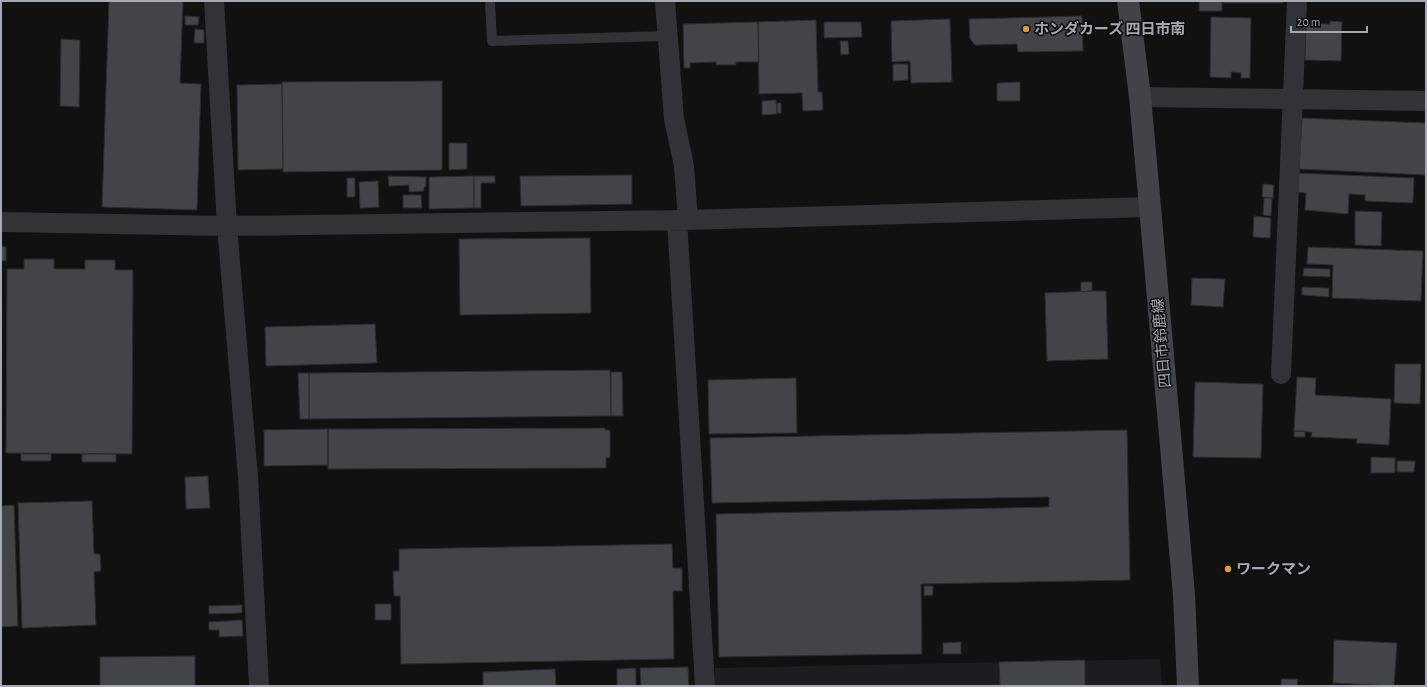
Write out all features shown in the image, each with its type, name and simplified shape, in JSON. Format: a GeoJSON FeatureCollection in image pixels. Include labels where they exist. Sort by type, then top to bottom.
{"type":"FeatureCollection","features":[{"type":"Feature","properties":{"kind":"main road","name":"四日市鈴鹿線"},"geometry":{"type":"LineString","coordinates":[[1128,1],[1140,97],[1150,206],[1184,595],[1188,686]]}},
{"type":"Feature","properties":{"kind":"street"},"geometry":{"type":"LineString","coordinates":[[214,1],[227,226],[248,477],[259,686]]}},
{"type":"Feature","properties":{"kind":"street"},"geometry":{"type":"LineString","coordinates":[[665,1],[674,119],[684,166],[683,220],[705,686]]}},
{"type":"Feature","properties":{"kind":"street"},"geometry":{"type":"LineString","coordinates":[[1281,374],[1298,1]]}},
{"type":"Feature","properties":{"kind":"street"},"geometry":{"type":"LineString","coordinates":[[1140,97],[1426,101]]}},
{"type":"Feature","properties":{"kind":"street"},"geometry":{"type":"LineString","coordinates":[[1,222],[227,226],[683,220],[1150,206]]}},
{"type":"Feature","properties":{"kind":"lane"},"geometry":{"type":"LineString","coordinates":[[490,1],[492,41],[667,36]]}},
{"type":"Feature","properties":{"kind":"shaded area"},"geometry":{"type":"Polygon","coordinates":[[[1160,659],[1162,686],[715,686],[715,668],[1160,659]]]}},
{"type":"Feature","properties":{"kind":"building"},"geometry":{"type":"Polygon","coordinates":[[[109,1],[183,1],[180,83],[201,84],[197,210],[102,207],[109,1]]]}},
{"type":"Feature","properties":{"kind":"building"},"geometry":{"type":"Polygon","coordinates":[[[1199,1],[1222,1],[1222,11],[1199,11],[1199,1]]]}},
{"type":"Feature","properties":{"kind":"building"},"geometry":{"type":"Polygon","coordinates":[[[1223,1],[1283,1],[1283,3],[1223,3],[1223,1]]]}},
{"type":"Feature","properties":{"kind":"building"},"geometry":{"type":"Polygon","coordinates":[[[185,16],[199,17],[198,25],[185,25],[185,16]]]}},
{"type":"Feature","properties":{"kind":"building","name":"ホンダカーズ 四日市南"},"geometry":{"type":"Polygon","coordinates":[[[1082,16],[1083,51],[1018,52],[1017,44],[975,45],[970,39],[969,19],[1082,16]]]}},
{"type":"Feature","properties":{"kind":"building"},"geometry":{"type":"Polygon","coordinates":[[[1211,17],[1251,18],[1250,78],[1241,78],[1241,73],[1231,72],[1231,78],[1210,77],[1211,17]]]}},
{"type":"Feature","properties":{"kind":"building"},"geometry":{"type":"Polygon","coordinates":[[[950,19],[952,82],[911,83],[910,61],[892,62],[891,21],[950,19]]]}},
{"type":"Feature","properties":{"kind":"building"},"geometry":{"type":"Polygon","coordinates":[[[816,20],[818,92],[822,92],[823,110],[803,111],[802,93],[759,94],[758,22],[816,20]]]}},
{"type":"Feature","properties":{"kind":"building"},"geometry":{"type":"Polygon","coordinates":[[[1330,21],[1342,22],[1341,61],[1305,60],[1306,23],[1330,24],[1330,21]]]}},
{"type":"Feature","properties":{"kind":"building"},"geometry":{"type":"Polygon","coordinates":[[[758,22],[759,62],[736,62],[736,65],[716,65],[716,62],[690,63],[690,68],[684,68],[683,24],[758,22]]]}},
{"type":"Feature","properties":{"kind":"building"},"geometry":{"type":"Polygon","coordinates":[[[824,22],[861,22],[862,37],[824,38],[824,22]]]}},
{"type":"Feature","properties":{"kind":"building"},"geometry":{"type":"Polygon","coordinates":[[[195,29],[204,30],[204,43],[194,43],[195,29]]]}},
{"type":"Feature","properties":{"kind":"building"},"geometry":{"type":"Polygon","coordinates":[[[61,39],[80,40],[79,107],[60,106],[61,39]]]}},
{"type":"Feature","properties":{"kind":"building"},"geometry":{"type":"Polygon","coordinates":[[[840,41],[848,41],[849,54],[841,55],[840,41]]]}},
{"type":"Feature","properties":{"kind":"building"},"geometry":{"type":"Polygon","coordinates":[[[893,64],[908,64],[908,80],[893,81],[893,64]]]}},
{"type":"Feature","properties":{"kind":"building"},"geometry":{"type":"Polygon","coordinates":[[[442,81],[442,170],[283,172],[282,82],[442,81]]]}},
{"type":"Feature","properties":{"kind":"building"},"geometry":{"type":"Polygon","coordinates":[[[1020,82],[1020,101],[997,101],[997,83],[1020,82]]]}},
{"type":"Feature","properties":{"kind":"building"},"geometry":{"type":"Polygon","coordinates":[[[282,84],[283,169],[238,170],[237,85],[282,84]]]}},
{"type":"Feature","properties":{"kind":"building"},"geometry":{"type":"Polygon","coordinates":[[[776,100],[777,114],[762,115],[762,101],[776,100]]]}},
{"type":"Feature","properties":{"kind":"building"},"geometry":{"type":"Polygon","coordinates":[[[777,103],[781,103],[781,113],[777,113],[777,103]]]}},
{"type":"Feature","properties":{"kind":"building"},"geometry":{"type":"Polygon","coordinates":[[[1302,118],[1426,123],[1426,175],[1299,169],[1302,118]]]}},
{"type":"Feature","properties":{"kind":"building"},"geometry":{"type":"Polygon","coordinates":[[[449,143],[467,143],[467,169],[449,170],[449,143]]]}},
{"type":"Feature","properties":{"kind":"building"},"geometry":{"type":"Polygon","coordinates":[[[1297,173],[1414,178],[1413,203],[1365,201],[1365,195],[1349,194],[1348,214],[1305,210],[1306,193],[1296,192],[1297,173]]]}},
{"type":"Feature","properties":{"kind":"building"},"geometry":{"type":"Polygon","coordinates":[[[632,175],[632,204],[521,206],[520,176],[632,175]]]}},
{"type":"Feature","properties":{"kind":"building"},"geometry":{"type":"Polygon","coordinates":[[[388,176],[426,177],[426,187],[424,187],[424,191],[409,192],[409,185],[389,186],[388,176]]]}},
{"type":"Feature","properties":{"kind":"building"},"geometry":{"type":"Polygon","coordinates":[[[474,176],[495,176],[495,183],[481,183],[481,208],[474,208],[474,176]]]}},
{"type":"Feature","properties":{"kind":"building"},"geometry":{"type":"Polygon","coordinates":[[[474,176],[474,208],[429,209],[429,177],[474,176]]]}},
{"type":"Feature","properties":{"kind":"building"},"geometry":{"type":"Polygon","coordinates":[[[347,178],[355,178],[355,197],[347,197],[347,178]]]}},
{"type":"Feature","properties":{"kind":"building"},"geometry":{"type":"Polygon","coordinates":[[[378,181],[379,207],[360,208],[359,182],[378,181]]]}},
{"type":"Feature","properties":{"kind":"building"},"geometry":{"type":"Polygon","coordinates":[[[1263,184],[1274,185],[1273,198],[1262,197],[1263,184]]]}},
{"type":"Feature","properties":{"kind":"building"},"geometry":{"type":"Polygon","coordinates":[[[403,195],[421,195],[422,208],[403,208],[403,195]]]}},
{"type":"Feature","properties":{"kind":"building"},"geometry":{"type":"Polygon","coordinates":[[[1264,198],[1272,198],[1271,216],[1263,215],[1264,198]]]}},
{"type":"Feature","properties":{"kind":"building"},"geometry":{"type":"Polygon","coordinates":[[[1355,211],[1382,212],[1381,246],[1355,245],[1355,211]]]}},
{"type":"Feature","properties":{"kind":"building"},"geometry":{"type":"Polygon","coordinates":[[[1254,216],[1271,218],[1270,238],[1253,237],[1254,216]]]}},
{"type":"Feature","properties":{"kind":"building"},"geometry":{"type":"Polygon","coordinates":[[[590,238],[591,313],[460,315],[459,239],[590,238]]]}},
{"type":"Feature","properties":{"kind":"building"},"geometry":{"type":"Polygon","coordinates":[[[1,246],[6,247],[6,261],[1,261],[1,246]]]}},
{"type":"Feature","properties":{"kind":"building"},"geometry":{"type":"Polygon","coordinates":[[[1308,247],[1423,251],[1421,301],[1332,298],[1333,265],[1307,264],[1308,247]]]}},
{"type":"Feature","properties":{"kind":"building"},"geometry":{"type":"Polygon","coordinates":[[[24,259],[54,259],[54,269],[85,269],[85,260],[115,260],[115,270],[133,270],[132,454],[6,453],[7,269],[24,269],[24,259]]]}},
{"type":"Feature","properties":{"kind":"building"},"geometry":{"type":"Polygon","coordinates":[[[1304,268],[1330,269],[1330,277],[1303,276],[1304,268]]]}},
{"type":"Feature","properties":{"kind":"building"},"geometry":{"type":"Polygon","coordinates":[[[1192,278],[1225,279],[1223,307],[1191,305],[1192,278]]]}},
{"type":"Feature","properties":{"kind":"building"},"geometry":{"type":"Polygon","coordinates":[[[1081,282],[1092,282],[1092,291],[1081,292],[1081,282]]]}},
{"type":"Feature","properties":{"kind":"building"},"geometry":{"type":"Polygon","coordinates":[[[1302,287],[1329,288],[1329,297],[1302,295],[1302,287]]]}},
{"type":"Feature","properties":{"kind":"building"},"geometry":{"type":"Polygon","coordinates":[[[1106,291],[1108,359],[1047,361],[1045,293],[1106,291]]]}},
{"type":"Feature","properties":{"kind":"building"},"geometry":{"type":"Polygon","coordinates":[[[375,324],[377,363],[266,366],[265,327],[375,324]]]}},
{"type":"Feature","properties":{"kind":"building"},"geometry":{"type":"Polygon","coordinates":[[[1395,364],[1421,364],[1420,404],[1394,403],[1395,364]]]}},
{"type":"Feature","properties":{"kind":"building"},"geometry":{"type":"Polygon","coordinates":[[[610,370],[611,416],[309,419],[309,373],[610,370]]]}},
{"type":"Feature","properties":{"kind":"building"},"geometry":{"type":"Polygon","coordinates":[[[611,372],[622,372],[623,416],[611,416],[611,372]]]}},
{"type":"Feature","properties":{"kind":"building"},"geometry":{"type":"Polygon","coordinates":[[[298,373],[309,373],[309,419],[300,419],[298,373]]]}},
{"type":"Feature","properties":{"kind":"building"},"geometry":{"type":"Polygon","coordinates":[[[1297,377],[1316,378],[1315,395],[1391,399],[1389,445],[1356,443],[1357,439],[1311,437],[1312,432],[1294,431],[1297,377]]]}},
{"type":"Feature","properties":{"kind":"building"},"geometry":{"type":"Polygon","coordinates":[[[796,378],[797,433],[709,434],[708,380],[796,378]]]}},
{"type":"Feature","properties":{"kind":"building"},"geometry":{"type":"Polygon","coordinates":[[[1195,382],[1263,384],[1261,458],[1193,457],[1195,382]]]}},
{"type":"Feature","properties":{"kind":"building"},"geometry":{"type":"Polygon","coordinates":[[[605,428],[605,430],[610,430],[610,458],[606,458],[606,468],[328,469],[328,429],[605,428]]]}},
{"type":"Feature","properties":{"kind":"building"},"geometry":{"type":"Polygon","coordinates":[[[328,429],[328,465],[264,466],[264,430],[328,429]]]}},
{"type":"Feature","properties":{"kind":"building"},"geometry":{"type":"Polygon","coordinates":[[[1127,430],[1130,580],[921,584],[922,654],[719,657],[716,514],[1049,507],[1049,497],[712,503],[710,438],[1127,430]]]}},
{"type":"Feature","properties":{"kind":"building"},"geometry":{"type":"Polygon","coordinates":[[[1294,431],[1305,431],[1305,437],[1294,437],[1294,431]]]}},
{"type":"Feature","properties":{"kind":"building"},"geometry":{"type":"Polygon","coordinates":[[[21,454],[51,454],[51,461],[21,461],[21,454]]]}},
{"type":"Feature","properties":{"kind":"building"},"geometry":{"type":"Polygon","coordinates":[[[82,454],[116,454],[116,462],[82,462],[82,454]]]}},
{"type":"Feature","properties":{"kind":"building"},"geometry":{"type":"Polygon","coordinates":[[[1371,457],[1395,458],[1395,473],[1371,473],[1371,457]]]}},
{"type":"Feature","properties":{"kind":"building"},"geometry":{"type":"Polygon","coordinates":[[[1397,461],[1415,461],[1414,472],[1397,472],[1397,461]]]}},
{"type":"Feature","properties":{"kind":"building"},"geometry":{"type":"Polygon","coordinates":[[[208,476],[210,508],[186,509],[185,477],[208,476]]]}},
{"type":"Feature","properties":{"kind":"building"},"geometry":{"type":"Polygon","coordinates":[[[92,501],[94,554],[100,554],[101,571],[94,572],[96,625],[22,628],[18,503],[92,501]]]}},
{"type":"Feature","properties":{"kind":"building"},"geometry":{"type":"Polygon","coordinates":[[[14,505],[18,626],[1,627],[1,506],[14,505]]]}},
{"type":"Feature","properties":{"kind":"building"},"geometry":{"type":"Polygon","coordinates":[[[672,544],[673,568],[682,568],[682,591],[673,591],[674,659],[401,664],[400,596],[394,596],[393,571],[399,571],[399,549],[672,544]]]}},
{"type":"Feature","properties":{"kind":"building"},"geometry":{"type":"Polygon","coordinates":[[[924,586],[933,586],[933,595],[924,596],[924,586]]]}},
{"type":"Feature","properties":{"kind":"building"},"geometry":{"type":"Polygon","coordinates":[[[375,604],[391,604],[391,620],[375,620],[375,604]]]}},
{"type":"Feature","properties":{"kind":"building"},"geometry":{"type":"Polygon","coordinates":[[[242,605],[242,613],[209,614],[209,606],[242,605]]]}},
{"type":"Feature","properties":{"kind":"building"},"geometry":{"type":"Polygon","coordinates":[[[242,620],[243,636],[219,637],[219,630],[209,630],[209,622],[242,620]]]}},
{"type":"Feature","properties":{"kind":"building"},"geometry":{"type":"Polygon","coordinates":[[[1334,640],[1397,643],[1394,686],[1333,683],[1334,640]]]}},
{"type":"Feature","properties":{"kind":"building"},"geometry":{"type":"Polygon","coordinates":[[[961,642],[961,654],[943,654],[943,643],[961,642]]]}},
{"type":"Feature","properties":{"kind":"building"},"geometry":{"type":"Polygon","coordinates":[[[195,656],[195,686],[100,686],[100,657],[195,656]]]}},
{"type":"Feature","properties":{"kind":"building"},"geometry":{"type":"Polygon","coordinates":[[[1085,660],[1085,686],[1000,686],[999,662],[1085,660]]]}},
{"type":"Feature","properties":{"kind":"building"},"geometry":{"type":"Polygon","coordinates":[[[688,667],[689,686],[641,686],[640,668],[688,667]]]}},
{"type":"Feature","properties":{"kind":"building"},"geometry":{"type":"Polygon","coordinates":[[[636,668],[636,686],[617,686],[617,669],[636,668]]]}},
{"type":"Feature","properties":{"kind":"building"},"geometry":{"type":"Polygon","coordinates":[[[555,669],[556,686],[483,686],[483,672],[555,669]]]}},
{"type":"Feature","properties":{"kind":"building"},"geometry":{"type":"Polygon","coordinates":[[[1281,679],[1298,679],[1297,686],[1281,686],[1281,679]]]}},
{"type":"Feature","properties":{"kind":"place","name":"ホンダカーズ 四日市南"},"geometry":{"type":"Point","coordinates":[1026,29]}},
{"type":"Feature","properties":{"kind":"place","name":"ワークマン"},"geometry":{"type":"Point","coordinates":[1228,569]}}]}
